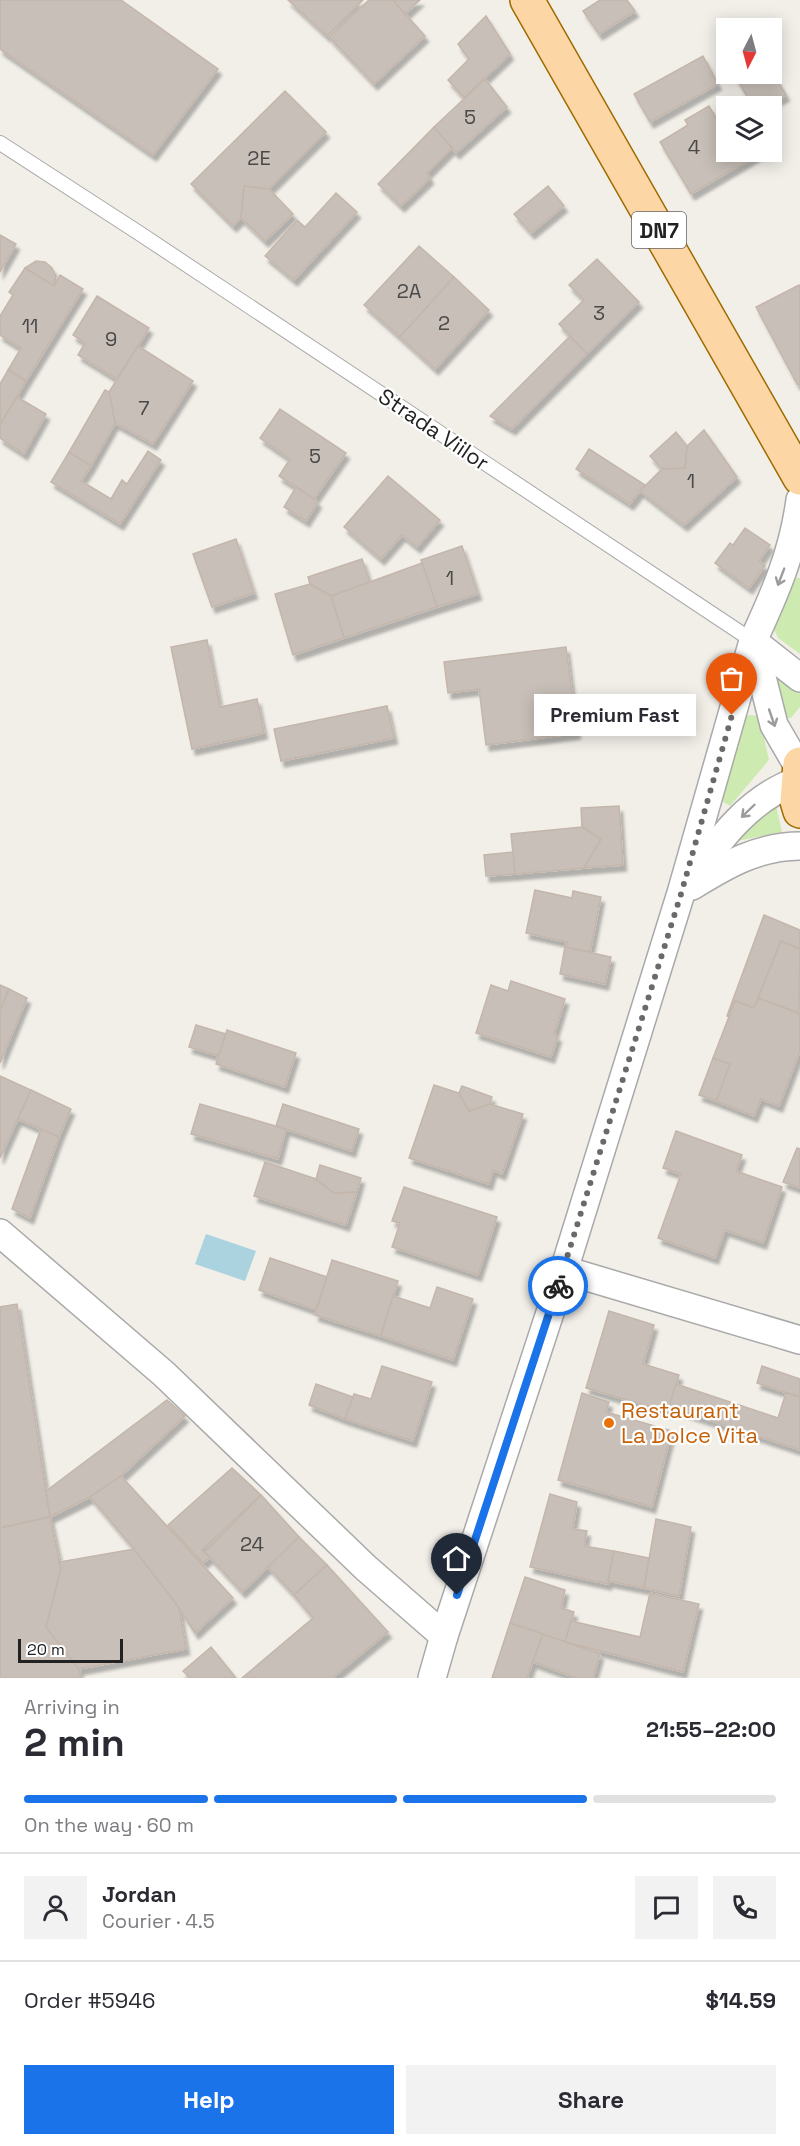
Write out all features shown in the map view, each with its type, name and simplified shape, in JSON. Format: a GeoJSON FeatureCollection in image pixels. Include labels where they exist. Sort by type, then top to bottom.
{"type":"FeatureCollection","features":[{"type":"Feature","properties":{"kind":"main road","name":"DN7"},"geometry":{"type":"LineString","coordinates":[[527,0],[797,465]]}},
{"type":"Feature","properties":{"kind":"street"},"geometry":{"type":"LineString","coordinates":[[432,1678],[564,1270],[681,894],[753,641],[788,559],[797,524],[800,500]]}},
{"type":"Feature","properties":{"kind":"street"},"geometry":{"type":"LineString","coordinates":[[753,641],[800,678]]}},
{"type":"Feature","properties":{"kind":"street"},"geometry":{"type":"LineString","coordinates":[[681,894],[725,833],[754,805],[782,786],[799,781],[774,725],[753,641]]}},
{"type":"Feature","properties":{"kind":"street"},"geometry":{"type":"LineString","coordinates":[[681,894],[724,867],[751,854],[775,848],[800,846]]}},
{"type":"Feature","properties":{"kind":"street"},"geometry":{"type":"LineString","coordinates":[[0,1233],[164,1374],[366,1568],[444,1636]]}},
{"type":"Feature","properties":{"kind":"street"},"geometry":{"type":"LineString","coordinates":[[564,1270],[800,1340]]}},
{"type":"Feature","properties":{"kind":"lane","name":"Strada Viilor"},"geometry":{"type":"LineString","coordinates":[[0,143],[753,641]]}},
{"type":"Feature","properties":{"kind":"green space"},"geometry":{"type":"Polygon","coordinates":[[[800,578],[800,654],[778,638],[774,629],[792,580],[800,578]]]}},
{"type":"Feature","properties":{"kind":"green space"},"geometry":{"type":"Polygon","coordinates":[[[766,660],[800,684],[800,707],[791,718],[785,718],[766,660]]]}},
{"type":"Feature","properties":{"kind":"green space"},"geometry":{"type":"Polygon","coordinates":[[[746,716],[757,716],[760,720],[769,760],[730,806],[717,798],[742,722],[746,716]]]}},
{"type":"Feature","properties":{"kind":"green space"},"geometry":{"type":"Polygon","coordinates":[[[775,801],[782,832],[732,842],[775,801]]]}},
{"type":"Feature","properties":{"kind":"water"},"geometry":{"type":"Polygon","coordinates":[[[206,1234],[256,1251],[245,1281],[195,1264],[206,1234]]]}},
{"type":"Feature","properties":{"kind":"building"},"geometry":{"type":"Polygon","coordinates":[[[0,0],[121,0],[218,69],[153,155],[0,49],[0,0]]]}},
{"type":"Feature","properties":{"kind":"building"},"geometry":{"type":"Polygon","coordinates":[[[288,0],[363,0],[327,36],[288,0]]]}},
{"type":"Feature","properties":{"kind":"building"},"geometry":{"type":"Polygon","coordinates":[[[369,0],[393,0],[425,36],[374,84],[329,37],[369,0]]]}},
{"type":"Feature","properties":{"kind":"building"},"geometry":{"type":"Polygon","coordinates":[[[393,0],[420,0],[405,14],[393,0]]]}},
{"type":"Feature","properties":{"kind":"building"},"geometry":{"type":"Polygon","coordinates":[[[600,0],[627,0],[635,11],[599,34],[583,11],[600,0]]]}},
{"type":"Feature","properties":{"kind":"building"},"geometry":{"type":"Polygon","coordinates":[[[486,16],[510,54],[464,98],[448,80],[469,59],[458,44],[486,16]]]}},
{"type":"Feature","properties":{"kind":"building"},"geometry":{"type":"Polygon","coordinates":[[[703,56],[718,84],[650,122],[634,94],[703,56]]]}},
{"type":"Feature","properties":{"kind":"building"},"geometry":{"type":"Polygon","coordinates":[[[485,79],[507,107],[456,153],[434,127],[485,79]]]}},
{"type":"Feature","properties":{"kind":"building"},"geometry":{"type":"Polygon","coordinates":[[[740,84],[780,84],[786,95],[782,97],[747,96],[740,84]]]}},
{"type":"Feature","properties":{"kind":"building"},"geometry":{"type":"Polygon","coordinates":[[[285,91],[326,132],[269,189],[244,186],[241,218],[233,226],[191,184],[285,91]]]}},
{"type":"Feature","properties":{"kind":"building"},"geometry":{"type":"Polygon","coordinates":[[[709,106],[716,118],[716,162],[745,162],[691,194],[660,142],[688,125],[685,120],[709,106]]]}},
{"type":"Feature","properties":{"kind":"building"},"geometry":{"type":"Polygon","coordinates":[[[434,127],[452,148],[427,173],[430,178],[401,206],[378,184],[434,127]]]}},
{"type":"Feature","properties":{"kind":"building"},"geometry":{"type":"Polygon","coordinates":[[[244,186],[269,189],[293,214],[265,241],[241,218],[244,186]]]}},
{"type":"Feature","properties":{"kind":"building"},"geometry":{"type":"Polygon","coordinates":[[[548,186],[564,206],[531,233],[514,214],[548,186]]]}},
{"type":"Feature","properties":{"kind":"building"},"geometry":{"type":"Polygon","coordinates":[[[336,193],[357,212],[294,280],[265,256],[297,220],[305,227],[336,193]]]}},
{"type":"Feature","properties":{"kind":"building"},"geometry":{"type":"Polygon","coordinates":[[[0,235],[16,244],[0,272],[0,235]]]}},
{"type":"Feature","properties":{"kind":"building"},"geometry":{"type":"Polygon","coordinates":[[[419,246],[454,277],[400,337],[364,305],[419,246]]]}},
{"type":"Feature","properties":{"kind":"building"},"geometry":{"type":"Polygon","coordinates":[[[597,259],[639,302],[587,354],[559,324],[584,300],[569,285],[597,259]]]}},
{"type":"Feature","properties":{"kind":"building"},"geometry":{"type":"Polygon","coordinates":[[[36,261],[45,262],[52,268],[56,276],[54,286],[25,268],[36,261]]]}},
{"type":"Feature","properties":{"kind":"building"},"geometry":{"type":"Polygon","coordinates":[[[25,268],[54,286],[60,275],[83,289],[26,381],[8,370],[21,348],[0,335],[0,316],[13,295],[9,292],[25,268]]]}},
{"type":"Feature","properties":{"kind":"building"},"geometry":{"type":"Polygon","coordinates":[[[454,277],[489,310],[435,369],[400,337],[454,277]]]}},
{"type":"Feature","properties":{"kind":"building"},"geometry":{"type":"Polygon","coordinates":[[[799,285],[800,385],[797,384],[756,307],[799,285]]]}},
{"type":"Feature","properties":{"kind":"building"},"geometry":{"type":"Polygon","coordinates":[[[97,296],[149,328],[117,379],[78,355],[85,343],[73,335],[97,296]]]}},
{"type":"Feature","properties":{"kind":"building"},"geometry":{"type":"Polygon","coordinates":[[[570,336],[587,354],[512,429],[490,416],[570,336]]]}},
{"type":"Feature","properties":{"kind":"building"},"geometry":{"type":"Polygon","coordinates":[[[138,346],[193,381],[153,444],[115,423],[109,392],[138,346]]]}},
{"type":"Feature","properties":{"kind":"building"},"geometry":{"type":"Polygon","coordinates":[[[8,370],[26,381],[0,425],[0,384],[8,370]]]}},
{"type":"Feature","properties":{"kind":"building"},"geometry":{"type":"Polygon","coordinates":[[[105,390],[109,392],[115,423],[91,466],[69,452],[105,390]]]}},
{"type":"Feature","properties":{"kind":"building"},"geometry":{"type":"Polygon","coordinates":[[[17,397],[46,414],[24,454],[0,438],[0,425],[17,397]]]}},
{"type":"Feature","properties":{"kind":"building"},"geometry":{"type":"Polygon","coordinates":[[[280,409],[346,453],[314,499],[279,476],[290,459],[260,438],[280,409]]]}},
{"type":"Feature","properties":{"kind":"building"},"geometry":{"type":"Polygon","coordinates":[[[704,430],[737,477],[684,525],[640,491],[662,469],[685,468],[687,446],[704,430]]]}},
{"type":"Feature","properties":{"kind":"building"},"geometry":{"type":"Polygon","coordinates":[[[676,432],[687,446],[685,468],[662,469],[650,456],[676,432]]]}},
{"type":"Feature","properties":{"kind":"building"},"geometry":{"type":"Polygon","coordinates":[[[589,449],[645,485],[630,504],[576,469],[589,449]]]}},
{"type":"Feature","properties":{"kind":"building"},"geometry":{"type":"Polygon","coordinates":[[[148,451],[161,460],[120,524],[51,482],[69,452],[91,466],[81,481],[111,499],[122,480],[127,484],[148,451]]]}},
{"type":"Feature","properties":{"kind":"building"},"geometry":{"type":"Polygon","coordinates":[[[388,476],[440,520],[417,547],[402,535],[381,559],[344,527],[388,476]]]}},
{"type":"Feature","properties":{"kind":"building"},"geometry":{"type":"Polygon","coordinates":[[[296,487],[318,502],[306,521],[284,507],[296,487]]]}},
{"type":"Feature","properties":{"kind":"building"},"geometry":{"type":"Polygon","coordinates":[[[745,528],[770,545],[759,561],[765,566],[749,588],[715,563],[730,543],[733,545],[745,528]]]}},
{"type":"Feature","properties":{"kind":"building"},"geometry":{"type":"Polygon","coordinates":[[[236,539],[254,593],[212,607],[193,554],[236,539]]]}},
{"type":"Feature","properties":{"kind":"building"},"geometry":{"type":"Polygon","coordinates":[[[462,546],[478,594],[437,607],[421,560],[462,546]]]}},
{"type":"Feature","properties":{"kind":"building"},"geometry":{"type":"Polygon","coordinates":[[[362,559],[370,582],[331,596],[310,584],[308,577],[362,559]]]}},
{"type":"Feature","properties":{"kind":"building"},"geometry":{"type":"Polygon","coordinates":[[[422,563],[437,607],[344,638],[331,596],[422,563]]]}},
{"type":"Feature","properties":{"kind":"building"},"geometry":{"type":"Polygon","coordinates":[[[310,584],[331,596],[344,638],[293,655],[275,594],[310,584]]]}},
{"type":"Feature","properties":{"kind":"building"},"geometry":{"type":"Polygon","coordinates":[[[207,640],[220,707],[257,699],[264,733],[192,749],[171,647],[207,640]]]}},
{"type":"Feature","properties":{"kind":"building"},"geometry":{"type":"Polygon","coordinates":[[[566,647],[577,733],[486,745],[479,689],[448,693],[444,662],[566,647]]]}},
{"type":"Feature","properties":{"kind":"building"},"geometry":{"type":"Polygon","coordinates":[[[387,706],[394,738],[281,761],[274,729],[387,706]]]}},
{"type":"Feature","properties":{"kind":"building"},"geometry":{"type":"Polygon","coordinates":[[[619,806],[623,865],[584,868],[601,839],[582,827],[581,808],[619,806]]]}},
{"type":"Feature","properties":{"kind":"building"},"geometry":{"type":"Polygon","coordinates":[[[582,827],[601,839],[584,868],[515,874],[511,834],[582,827]]]}},
{"type":"Feature","properties":{"kind":"building"},"geometry":{"type":"Polygon","coordinates":[[[513,852],[515,874],[486,876],[484,855],[513,852]]]}},
{"type":"Feature","properties":{"kind":"building"},"geometry":{"type":"Polygon","coordinates":[[[535,890],[572,898],[573,891],[601,897],[590,952],[565,947],[567,942],[526,933],[535,890]]]}},
{"type":"Feature","properties":{"kind":"building"},"geometry":{"type":"Polygon","coordinates":[[[764,915],[800,930],[800,949],[781,941],[754,1008],[735,1001],[729,1017],[727,1016],[764,915]]]}},
{"type":"Feature","properties":{"kind":"building"},"geometry":{"type":"Polygon","coordinates":[[[781,941],[800,949],[799,1013],[758,998],[781,941]]]}},
{"type":"Feature","properties":{"kind":"building"},"geometry":{"type":"Polygon","coordinates":[[[565,947],[611,957],[605,984],[560,974],[565,947]]]}},
{"type":"Feature","properties":{"kind":"building"},"geometry":{"type":"Polygon","coordinates":[[[511,981],[565,999],[554,1035],[558,1036],[551,1057],[476,1033],[491,985],[508,991],[511,981]]]}},
{"type":"Feature","properties":{"kind":"building"},"geometry":{"type":"Polygon","coordinates":[[[0,985],[9,989],[0,1011],[0,985]]]}},
{"type":"Feature","properties":{"kind":"building"},"geometry":{"type":"Polygon","coordinates":[[[9,989],[27,998],[0,1063],[0,1011],[9,989]]]}},
{"type":"Feature","properties":{"kind":"building"},"geometry":{"type":"Polygon","coordinates":[[[758,998],[800,1014],[800,1051],[779,1106],[761,1099],[754,1116],[716,1101],[730,1064],[713,1058],[735,1001],[754,1008],[758,998]]]}},
{"type":"Feature","properties":{"kind":"building"},"geometry":{"type":"Polygon","coordinates":[[[196,1025],[226,1034],[219,1056],[189,1047],[196,1025]]]}},
{"type":"Feature","properties":{"kind":"building"},"geometry":{"type":"Polygon","coordinates":[[[227,1030],[296,1053],[285,1087],[216,1064],[227,1030]]]}},
{"type":"Feature","properties":{"kind":"building"},"geometry":{"type":"Polygon","coordinates":[[[713,1058],[730,1064],[716,1101],[699,1095],[713,1058]]]}},
{"type":"Feature","properties":{"kind":"building"},"geometry":{"type":"Polygon","coordinates":[[[0,1076],[31,1090],[0,1158],[0,1076]]]}},
{"type":"Feature","properties":{"kind":"building"},"geometry":{"type":"Polygon","coordinates":[[[434,1085],[459,1093],[469,1111],[490,1104],[523,1114],[502,1174],[493,1170],[489,1184],[409,1158],[434,1085]]]}},
{"type":"Feature","properties":{"kind":"building"},"geometry":{"type":"Polygon","coordinates":[[[462,1086],[492,1097],[490,1104],[469,1111],[459,1093],[462,1086]]]}},
{"type":"Feature","properties":{"kind":"building"},"geometry":{"type":"Polygon","coordinates":[[[31,1090],[71,1109],[59,1137],[18,1119],[31,1090]]]}},
{"type":"Feature","properties":{"kind":"building"},"geometry":{"type":"Polygon","coordinates":[[[200,1104],[286,1129],[278,1159],[191,1134],[200,1104]]]}},
{"type":"Feature","properties":{"kind":"building"},"geometry":{"type":"Polygon","coordinates":[[[283,1104],[359,1129],[352,1151],[276,1126],[283,1104]]]}},
{"type":"Feature","properties":{"kind":"building"},"geometry":{"type":"Polygon","coordinates":[[[41,1129],[59,1137],[30,1218],[12,1209],[41,1129]]]}},
{"type":"Feature","properties":{"kind":"building"},"geometry":{"type":"Polygon","coordinates":[[[676,1131],[742,1155],[736,1171],[782,1187],[763,1243],[725,1230],[715,1258],[658,1238],[681,1174],[663,1168],[676,1131]]]}},
{"type":"Feature","properties":{"kind":"building"},"geometry":{"type":"Polygon","coordinates":[[[797,1148],[800,1149],[800,1188],[783,1182],[797,1148]]]}},
{"type":"Feature","properties":{"kind":"building"},"geometry":{"type":"Polygon","coordinates":[[[265,1162],[316,1179],[334,1193],[357,1192],[346,1225],[254,1196],[265,1162]]]}},
{"type":"Feature","properties":{"kind":"building"},"geometry":{"type":"Polygon","coordinates":[[[320,1165],[361,1178],[357,1192],[334,1193],[316,1179],[320,1165]]]}},
{"type":"Feature","properties":{"kind":"building"},"geometry":{"type":"Polygon","coordinates":[[[404,1187],[497,1217],[478,1275],[392,1247],[400,1223],[392,1221],[404,1187]]]}},
{"type":"Feature","properties":{"kind":"building"},"geometry":{"type":"Polygon","coordinates":[[[270,1258],[327,1277],[316,1310],[259,1290],[270,1258]]]}},
{"type":"Feature","properties":{"kind":"building"},"geometry":{"type":"Polygon","coordinates":[[[332,1260],[398,1281],[381,1336],[315,1315],[332,1260]]]}},
{"type":"Feature","properties":{"kind":"building"},"geometry":{"type":"Polygon","coordinates":[[[437,1287],[473,1299],[453,1360],[381,1336],[393,1296],[430,1308],[437,1287]]]}},
{"type":"Feature","properties":{"kind":"building"},"geometry":{"type":"Polygon","coordinates":[[[17,1304],[50,1517],[0,1528],[0,1307],[17,1304]]]}},
{"type":"Feature","properties":{"kind":"building"},"geometry":{"type":"Polygon","coordinates":[[[609,1311],[654,1325],[643,1364],[679,1375],[668,1412],[586,1388],[609,1311]]]}},
{"type":"Feature","properties":{"kind":"building"},"geometry":{"type":"Polygon","coordinates":[[[382,1366],[432,1382],[413,1441],[345,1419],[354,1394],[371,1399],[382,1366]]]}},
{"type":"Feature","properties":{"kind":"building"},"geometry":{"type":"Polygon","coordinates":[[[762,1366],[800,1379],[800,1397],[757,1383],[762,1366]]]}},
{"type":"Feature","properties":{"kind":"building"},"geometry":{"type":"Polygon","coordinates":[[[316,1384],[353,1397],[345,1419],[309,1405],[316,1384]]]}},
{"type":"Feature","properties":{"kind":"building"},"geometry":{"type":"Polygon","coordinates":[[[676,1384],[778,1418],[786,1393],[800,1397],[800,1450],[669,1407],[676,1384]]]}},
{"type":"Feature","properties":{"kind":"building"},"geometry":{"type":"Polygon","coordinates":[[[582,1393],[609,1402],[606,1412],[672,1431],[652,1507],[558,1480],[582,1393]]]}},
{"type":"Feature","properties":{"kind":"building"},"geometry":{"type":"Polygon","coordinates":[[[167,1400],[185,1416],[121,1476],[90,1497],[50,1517],[46,1491],[167,1400]]]}},
{"type":"Feature","properties":{"kind":"building"},"geometry":{"type":"Polygon","coordinates":[[[232,1468],[261,1495],[202,1550],[210,1557],[203,1563],[168,1525],[232,1468]]]}},
{"type":"Feature","properties":{"kind":"building"},"geometry":{"type":"Polygon","coordinates":[[[121,1476],[233,1598],[195,1633],[134,1549],[90,1497],[121,1476]]]}},
{"type":"Feature","properties":{"kind":"building"},"geometry":{"type":"Polygon","coordinates":[[[550,1494],[577,1502],[573,1529],[587,1531],[584,1546],[614,1551],[608,1584],[530,1567],[550,1494]]]}},
{"type":"Feature","properties":{"kind":"building"},"geometry":{"type":"Polygon","coordinates":[[[261,1495],[299,1537],[242,1592],[205,1552],[261,1495]]]}},
{"type":"Feature","properties":{"kind":"building"},"geometry":{"type":"Polygon","coordinates":[[[50,1517],[61,1569],[46,1627],[79,1669],[81,1678],[0,1678],[0,1528],[50,1517]]]}},
{"type":"Feature","properties":{"kind":"building"},"geometry":{"type":"Polygon","coordinates":[[[656,1519],[691,1527],[679,1596],[644,1588],[656,1519]]]}},
{"type":"Feature","properties":{"kind":"building"},"geometry":{"type":"Polygon","coordinates":[[[299,1537],[327,1565],[294,1595],[268,1567],[299,1537]]]}},
{"type":"Feature","properties":{"kind":"building"},"geometry":{"type":"Polygon","coordinates":[[[134,1549],[179,1608],[186,1649],[79,1669],[46,1627],[61,1569],[59,1562],[134,1549]]]}},
{"type":"Feature","properties":{"kind":"building"},"geometry":{"type":"Polygon","coordinates":[[[614,1551],[649,1558],[644,1588],[608,1581],[614,1551]]]}},
{"type":"Feature","properties":{"kind":"building"},"geometry":{"type":"Polygon","coordinates":[[[327,1565],[388,1632],[332,1678],[242,1678],[313,1618],[294,1595],[327,1565]]]}},
{"type":"Feature","properties":{"kind":"building"},"geometry":{"type":"Polygon","coordinates":[[[525,1577],[565,1590],[561,1608],[574,1612],[565,1642],[510,1623],[525,1577]]]}},
{"type":"Feature","properties":{"kind":"building"},"geometry":{"type":"Polygon","coordinates":[[[650,1593],[699,1604],[683,1672],[565,1642],[571,1621],[640,1637],[650,1593]]]}},
{"type":"Feature","properties":{"kind":"building"},"geometry":{"type":"Polygon","coordinates":[[[510,1623],[543,1634],[527,1678],[492,1678],[510,1623]]]}},
{"type":"Feature","properties":{"kind":"building"},"geometry":{"type":"Polygon","coordinates":[[[543,1634],[600,1654],[593,1678],[577,1678],[533,1662],[543,1634]]]}},
{"type":"Feature","properties":{"kind":"building"},"geometry":{"type":"Polygon","coordinates":[[[211,1647],[236,1678],[190,1678],[183,1671],[211,1647]]]}},
{"type":"Feature","properties":{"kind":"way so far"},"geometry":{"type":"LineString","coordinates":[[558,1286],[681,894],[732,715]]}},
{"type":"Feature","properties":{"kind":"place","name":"Premium Fast"},"geometry":{"type":"Point","coordinates":[732,715]}},
{"type":"Feature","properties":{"kind":"place","name":"Restaurant La Dolce Vita"},"geometry":{"type":"Point","coordinates":[609,1423]}},
{"type":"Feature","properties":{"kind":"route"},"geometry":{"type":"LineString","coordinates":[[457,1595],[558,1286]]}}]}
